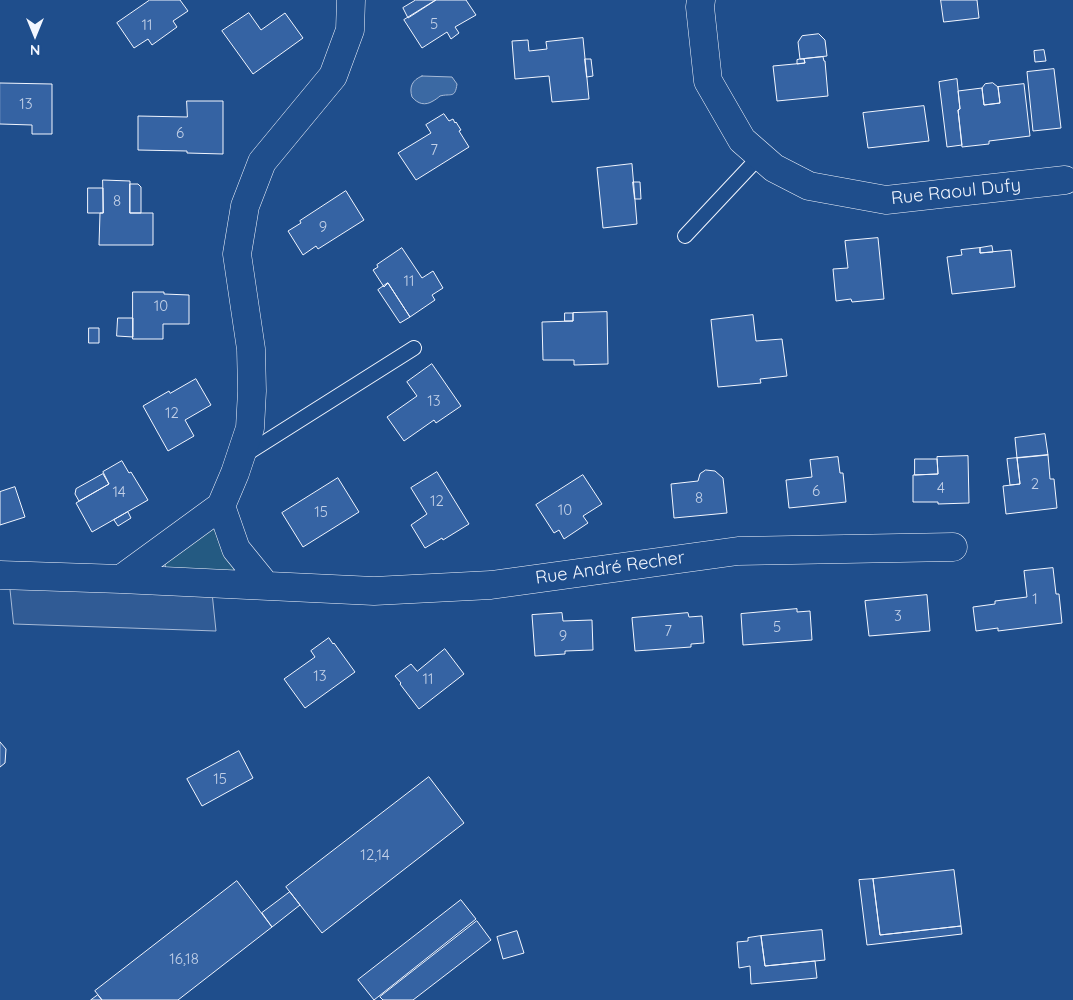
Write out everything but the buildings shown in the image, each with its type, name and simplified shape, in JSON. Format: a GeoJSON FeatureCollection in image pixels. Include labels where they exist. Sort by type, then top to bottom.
{"type":"FeatureCollection","features":[{"type":"Feature","properties":{"kind":"street"},"geometry":{"type":"LineString","coordinates":[[121,579],[221,506],[235,473],[250,428],[252,391],[251,349],[237,254],[245,206],[262,162],[333,76],[350,30],[351,0]]}},
{"type":"Feature","properties":{"kind":"street","name":"Rue Raoul Dufy"},"geometry":{"type":"LineString","coordinates":[[701,0],[700,7],[708,81],[742,140],[774,168],[810,186],[886,200],[1065,180]]}},
{"type":"Feature","properties":{"kind":"street"},"geometry":{"type":"LineString","coordinates":[[221,506],[236,549],[266,586]]}},
{"type":"Feature","properties":{"kind":"street","name":"Rue André Recher"},"geometry":{"type":"LineString","coordinates":[[0,575],[374,591],[491,584],[738,551],[953,547]]}},
{"type":"Feature","properties":{"kind":"lane"},"geometry":{"type":"LineString","coordinates":[[685,236],[760,156]]}},
{"type":"Feature","properties":{"kind":"lane"},"geometry":{"type":"LineString","coordinates":[[240,458],[414,348]]}},
{"type":"Feature","properties":{"kind":"shaded area"},"geometry":{"type":"Polygon","coordinates":[[[422,76],[452,77],[457,84],[454,94],[440,96],[434,101],[424,104],[419,103],[412,97],[411,87],[422,76]]]}},
{"type":"Feature","properties":{"kind":"shaded area"},"geometry":{"type":"Polygon","coordinates":[[[205,527],[215,528],[236,567],[233,571],[166,569],[165,560],[205,527]]]}},
{"type":"Feature","properties":{"kind":"shaded area"},"geometry":{"type":"Polygon","coordinates":[[[9,576],[211,583],[216,631],[14,624],[9,576]]]}}]}
